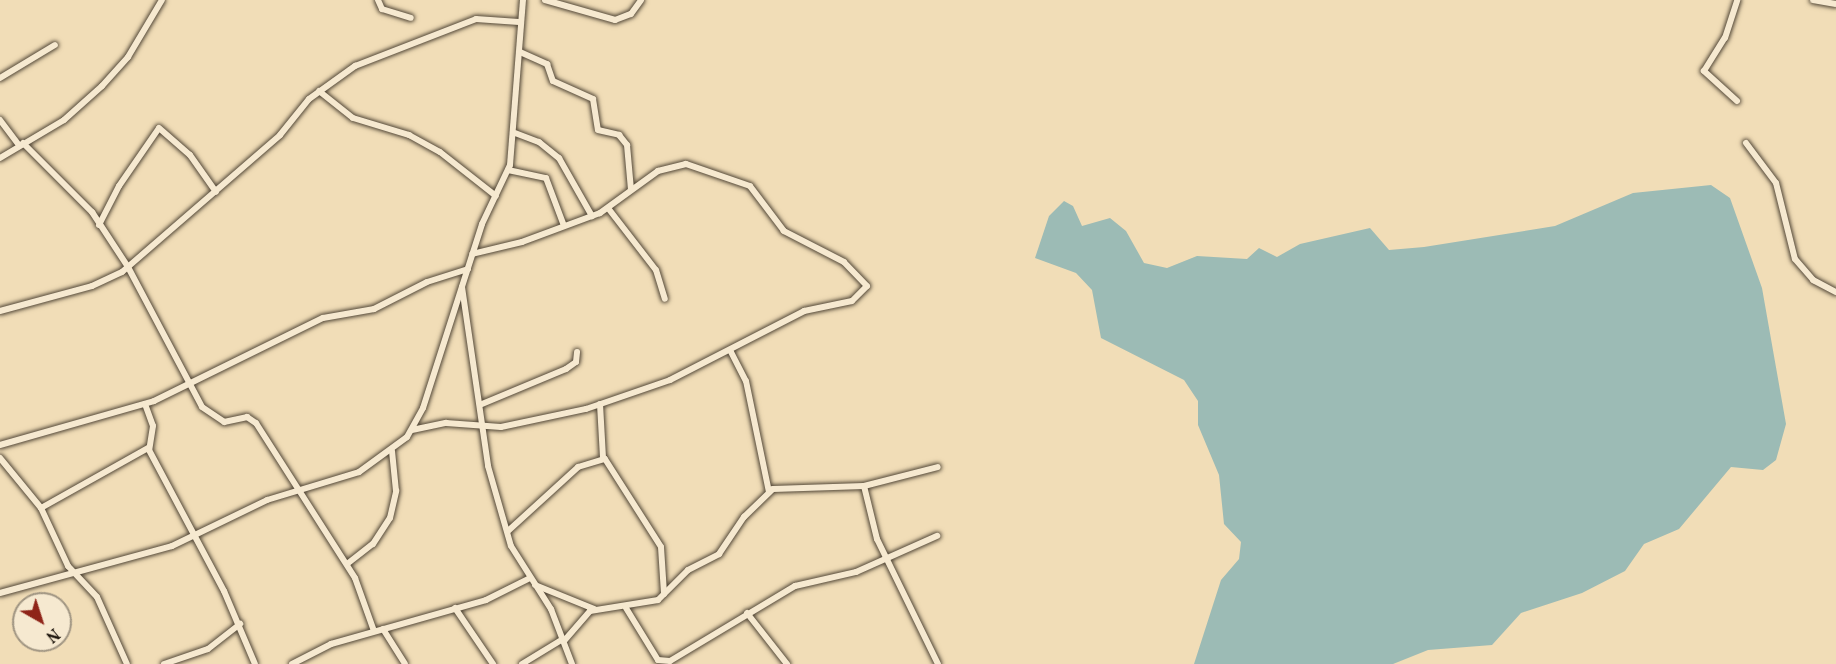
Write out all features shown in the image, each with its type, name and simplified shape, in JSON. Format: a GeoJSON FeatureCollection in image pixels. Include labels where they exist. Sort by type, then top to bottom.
{"type":"FeatureCollection","features":[{"type":"Feature","properties":{"kind":"street"},"geometry":{"type":"LineString","coordinates":[[0,158],[64,120],[102,86],[128,57],[162,0]]}},
{"type":"Feature","properties":{"kind":"street"},"geometry":{"type":"LineString","coordinates":[[378,0],[382,9],[411,18]]}},
{"type":"Feature","properties":{"kind":"street"},"geometry":{"type":"LineString","coordinates":[[0,592],[195,537],[295,490],[359,472],[392,452],[412,430],[472,254],[508,170],[515,134],[520,52],[519,22],[523,0]]}},
{"type":"Feature","properties":{"kind":"street"},"geometry":{"type":"LineString","coordinates":[[545,0],[615,20],[631,14],[641,0]]}},
{"type":"Feature","properties":{"kind":"street"},"geometry":{"type":"LineString","coordinates":[[1737,0],[1725,38],[1704,71],[1737,101]]}},
{"type":"Feature","properties":{"kind":"street"},"geometry":{"type":"LineString","coordinates":[[1813,0],[1836,4]]}},
{"type":"Feature","properties":{"kind":"street"},"geometry":{"type":"LineString","coordinates":[[0,311],[92,286],[128,267],[216,192],[242,163],[280,135],[319,91],[362,62],[441,30],[487,17],[519,22]]}},
{"type":"Feature","properties":{"kind":"street"},"geometry":{"type":"LineString","coordinates":[[0,78],[55,45]]}},
{"type":"Feature","properties":{"kind":"street"},"geometry":{"type":"LineString","coordinates":[[520,52],[548,64],[553,81],[593,99],[598,130],[619,135],[627,145],[631,190]]}},
{"type":"Feature","properties":{"kind":"street"},"geometry":{"type":"LineString","coordinates":[[319,91],[352,118],[409,135],[440,152],[496,196]]}},
{"type":"Feature","properties":{"kind":"street"},"geometry":{"type":"LineString","coordinates":[[0,120],[21,144],[83,200],[128,267],[188,381],[214,418],[253,419],[295,490],[346,564],[374,631]]}},
{"type":"Feature","properties":{"kind":"street"},"geometry":{"type":"LineString","coordinates":[[99,225],[119,186],[159,128],[190,155],[216,192]]}},
{"type":"Feature","properties":{"kind":"street"},"geometry":{"type":"LineString","coordinates":[[515,134],[539,142],[559,158],[592,216]]}},
{"type":"Feature","properties":{"kind":"street"},"geometry":{"type":"LineString","coordinates":[[1746,143],[1776,183],[1795,259],[1813,280],[1836,292]]}},
{"type":"Feature","properties":{"kind":"street"},"geometry":{"type":"LineString","coordinates":[[412,430],[446,423],[485,428],[600,404],[670,380],[804,311],[852,301],[864,293],[866,284],[849,264],[784,231],[762,196],[746,184],[686,164],[658,171],[608,208],[592,216],[472,254]]}},
{"type":"Feature","properties":{"kind":"street"},"geometry":{"type":"LineString","coordinates":[[508,170],[546,178],[564,226]]}},
{"type":"Feature","properties":{"kind":"street"},"geometry":{"type":"LineString","coordinates":[[608,208],[656,270],[665,299]]}},
{"type":"Feature","properties":{"kind":"street"},"geometry":{"type":"LineString","coordinates":[[0,445],[145,404],[188,381],[323,318],[374,309],[468,269]]}},
{"type":"Feature","properties":{"kind":"street"},"geometry":{"type":"LineString","coordinates":[[462,287],[482,404],[488,466],[508,531],[530,578],[564,640],[572,664]]}},
{"type":"Feature","properties":{"kind":"street"},"geometry":{"type":"LineString","coordinates":[[730,350],[746,381],[769,492]]}},
{"type":"Feature","properties":{"kind":"street"},"geometry":{"type":"LineString","coordinates":[[482,404],[566,369],[576,362],[577,352]]}},
{"type":"Feature","properties":{"kind":"street"},"geometry":{"type":"LineString","coordinates":[[145,404],[153,426],[148,448],[240,624],[255,664]]}},
{"type":"Feature","properties":{"kind":"street"},"geometry":{"type":"LineString","coordinates":[[600,404],[603,458],[661,547],[664,594]]}},
{"type":"Feature","properties":{"kind":"street"},"geometry":{"type":"LineString","coordinates":[[41,508],[148,448]]}},
{"type":"Feature","properties":{"kind":"street"},"geometry":{"type":"LineString","coordinates":[[346,564],[373,544],[390,518],[396,491],[392,452]]}},
{"type":"Feature","properties":{"kind":"street"},"geometry":{"type":"LineString","coordinates":[[0,458],[41,508],[75,572],[97,597],[127,664]]}},
{"type":"Feature","properties":{"kind":"street"},"geometry":{"type":"LineString","coordinates":[[508,531],[569,474],[603,458]]}},
{"type":"Feature","properties":{"kind":"street"},"geometry":{"type":"LineString","coordinates":[[535,585],[594,609],[626,608],[664,594],[688,570],[719,554],[769,492],[864,486],[938,467]]}},
{"type":"Feature","properties":{"kind":"street"},"geometry":{"type":"LineString","coordinates":[[864,486],[886,559],[938,664]]}},
{"type":"Feature","properties":{"kind":"street"},"geometry":{"type":"LineString","coordinates":[[626,608],[658,660],[665,663],[795,586],[886,559],[937,536]]}},
{"type":"Feature","properties":{"kind":"street"},"geometry":{"type":"LineString","coordinates":[[292,664],[374,631],[486,600],[530,578]]}},
{"type":"Feature","properties":{"kind":"street"},"geometry":{"type":"LineString","coordinates":[[455,608],[493,664]]}},
{"type":"Feature","properties":{"kind":"street"},"geometry":{"type":"LineString","coordinates":[[522,664],[564,640],[594,609]]}},
{"type":"Feature","properties":{"kind":"street"},"geometry":{"type":"LineString","coordinates":[[747,613],[787,664]]}},
{"type":"Feature","properties":{"kind":"street"},"geometry":{"type":"LineString","coordinates":[[164,664],[208,649],[240,624]]}},
{"type":"Feature","properties":{"kind":"street"},"geometry":{"type":"LineString","coordinates":[[382,629],[405,664]]}},
{"type":"Feature","properties":{"kind":"water"},"geometry":{"type":"Polygon","coordinates":[[[1711,185],[1730,198],[1762,288],[1786,424],[1776,460],[1763,470],[1731,467],[1679,529],[1644,544],[1625,571],[1582,593],[1521,613],[1492,645],[1428,650],[1393,664],[1194,664],[1221,580],[1239,559],[1241,542],[1224,524],[1219,475],[1198,425],[1198,401],[1184,380],[1101,338],[1092,290],[1076,273],[1035,258],[1049,216],[1064,201],[1073,206],[1082,226],[1110,218],[1126,231],[1144,263],[1167,268],[1197,256],[1247,259],[1259,248],[1277,257],[1300,244],[1370,228],[1389,250],[1424,247],[1555,226],[1633,193],[1711,185]]]}}]}
